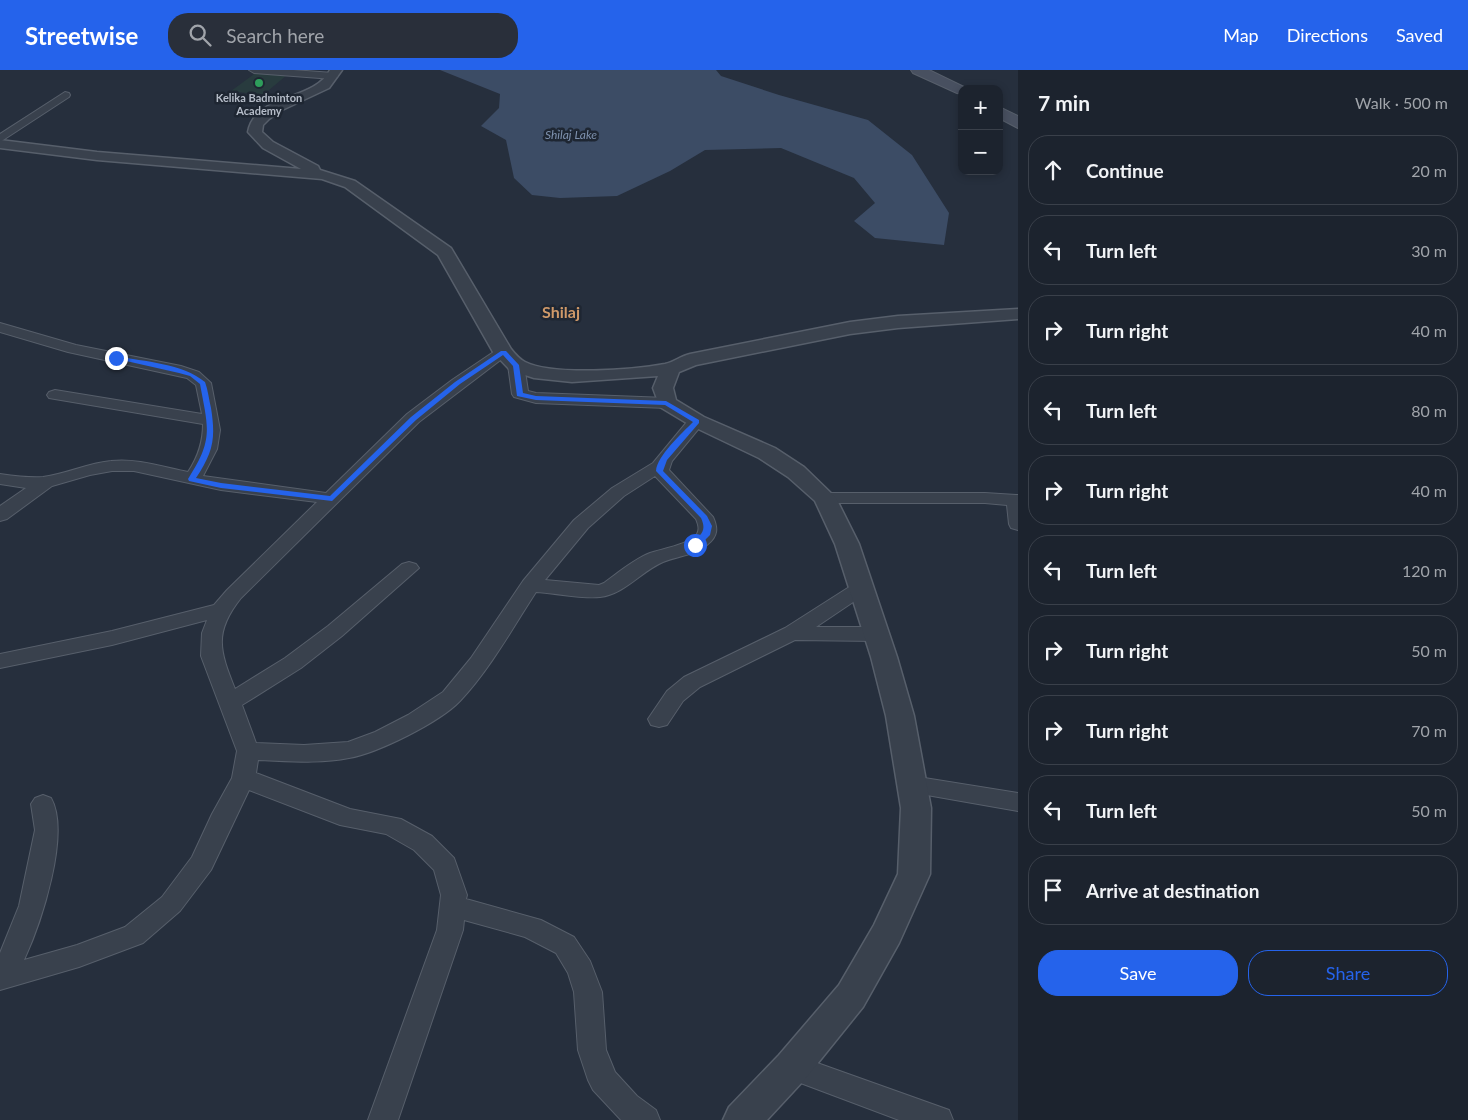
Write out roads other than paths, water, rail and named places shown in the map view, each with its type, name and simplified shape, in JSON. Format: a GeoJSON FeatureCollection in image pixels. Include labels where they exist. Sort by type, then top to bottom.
{"type":"FeatureCollection","features":[{"type":"Feature","properties":{"kind":"main road"},"geometry":{"type":"LineString","coordinates":[[918,70],[958,88]]}},
{"type":"Feature","properties":{"kind":"main road"},"geometry":{"type":"LineString","coordinates":[[933,70],[966,85]]}},
{"type":"Feature","properties":{"kind":"main road"},"geometry":{"type":"LineString","coordinates":[[1003,104],[1018,113]]}},
{"type":"Feature","properties":{"kind":"main road"},"geometry":{"type":"LineString","coordinates":[[1003,114],[1018,123]]}},
{"type":"Feature","properties":{"kind":"street"},"geometry":{"type":"LineString","coordinates":[[254,70],[335,73]]}},
{"type":"Feature","properties":{"kind":"street"},"geometry":{"type":"LineString","coordinates":[[335,73],[323,86],[271,110],[260,118],[255,125],[255,130],[261,141],[324,175],[350,184],[445,252],[510,359],[520,394],[536,398],[666,403],[697,421],[767,453],[796,472],[825,498],[847,544],[900,716],[916,808],[914,874],[888,933],[851,996],[792,1067],[742,1120]]}},
{"type":"Feature","properties":{"kind":"street"},"geometry":{"type":"LineString","coordinates":[[0,139],[64,94]]}},
{"type":"Feature","properties":{"kind":"street"},"geometry":{"type":"LineString","coordinates":[[0,144],[97,156],[324,175]]}},
{"type":"Feature","properties":{"kind":"street"},"geometry":{"type":"LineString","coordinates":[[1,978],[79,956],[134,935],[171,904],[202,863],[224,814],[244,778],[248,751],[212,656],[212,633],[221,610],[234,594],[413,418],[458,383],[510,359],[545,374],[576,376],[670,369],[690,360],[850,328],[898,322],[1018,314]]}},
{"type":"Feature","properties":{"kind":"street"},"geometry":{"type":"LineString","coordinates":[[0,327],[72,348],[193,375],[203,383],[209,420],[210,444],[204,461],[192,479]]}},
{"type":"Feature","properties":{"kind":"street"},"geometry":{"type":"LineString","coordinates":[[666,403],[662,388],[670,369]]}},
{"type":"Feature","properties":{"kind":"street"},"geometry":{"type":"LineString","coordinates":[[55,395],[209,420]]}},
{"type":"Feature","properties":{"kind":"street"},"geometry":{"type":"LineString","coordinates":[[248,751],[304,753],[349,750],[383,738],[416,721],[451,697],[479,663],[530,585],[581,524],[601,504],[660,466],[697,421]]}},
{"type":"Feature","properties":{"kind":"street"},"geometry":{"type":"LineString","coordinates":[[0,479],[30,483],[46,482],[88,470],[112,466],[134,466],[229,487],[332,499]]}},
{"type":"Feature","properties":{"kind":"street"},"geometry":{"type":"LineString","coordinates":[[530,585],[599,591],[611,588],[637,568],[656,558],[695,545],[703,539],[707,533],[708,526],[704,517],[664,477],[660,471],[660,466]]}},
{"type":"Feature","properties":{"kind":"street"},"geometry":{"type":"LineString","coordinates":[[0,515],[46,482]]}},
{"type":"Feature","properties":{"kind":"street"},"geometry":{"type":"LineString","coordinates":[[825,498],[1017,500],[1018,524]]}},
{"type":"Feature","properties":{"kind":"street"},"geometry":{"type":"LineString","coordinates":[[230,702],[300,658],[409,568]]}},
{"type":"Feature","properties":{"kind":"street"},"geometry":{"type":"LineString","coordinates":[[659,719],[675,696],[692,682],[792,633],[861,588]]}},
{"type":"Feature","properties":{"kind":"street"},"geometry":{"type":"LineString","coordinates":[[0,660],[112,638],[221,610]]}},
{"type":"Feature","properties":{"kind":"street"},"geometry":{"type":"LineString","coordinates":[[792,633],[876,634]]}},
{"type":"Feature","properties":{"kind":"street"},"geometry":{"type":"LineString","coordinates":[[244,778],[300,801],[349,818],[392,826],[424,843],[444,865],[454,895],[450,930],[383,1120]]}},
{"type":"Feature","properties":{"kind":"street"},"geometry":{"type":"LineString","coordinates":[[912,785],[1018,802]]}},
{"type":"Feature","properties":{"kind":"street"},"geometry":{"type":"LineString","coordinates":[[1,978],[18,944],[32,906],[46,830],[43,804]]}},
{"type":"Feature","properties":{"kind":"street"},"geometry":{"type":"LineString","coordinates":[[453,906],[532,928],[565,946],[580,968],[588,992],[592,1050],[603,1080],[626,1106],[645,1120]]}},
{"type":"Feature","properties":{"kind":"street"},"geometry":{"type":"LineString","coordinates":[[792,1067],[938,1120]]}},
{"type":"Feature","properties":{"kind":"water","name":"Shilaj Lake"},"geometry":{"type":"Polygon","coordinates":[[[440,70],[716,70],[721,76],[779,95],[868,120],[912,155],[949,213],[944,245],[875,238],[854,221],[875,203],[854,178],[781,148],[705,150],[670,171],[617,196],[560,198],[532,195],[514,178],[506,140],[481,126],[499,108],[500,94],[440,70]]]}},
{"type":"Feature","properties":{"kind":"place","name":"Kelika Badminton Academy"},"geometry":{"type":"Point","coordinates":[259,83]}},
{"type":"Feature","properties":{"kind":"district","name":"Shilaj"},"geometry":{"type":"Point","coordinates":[561,311]}}]}
